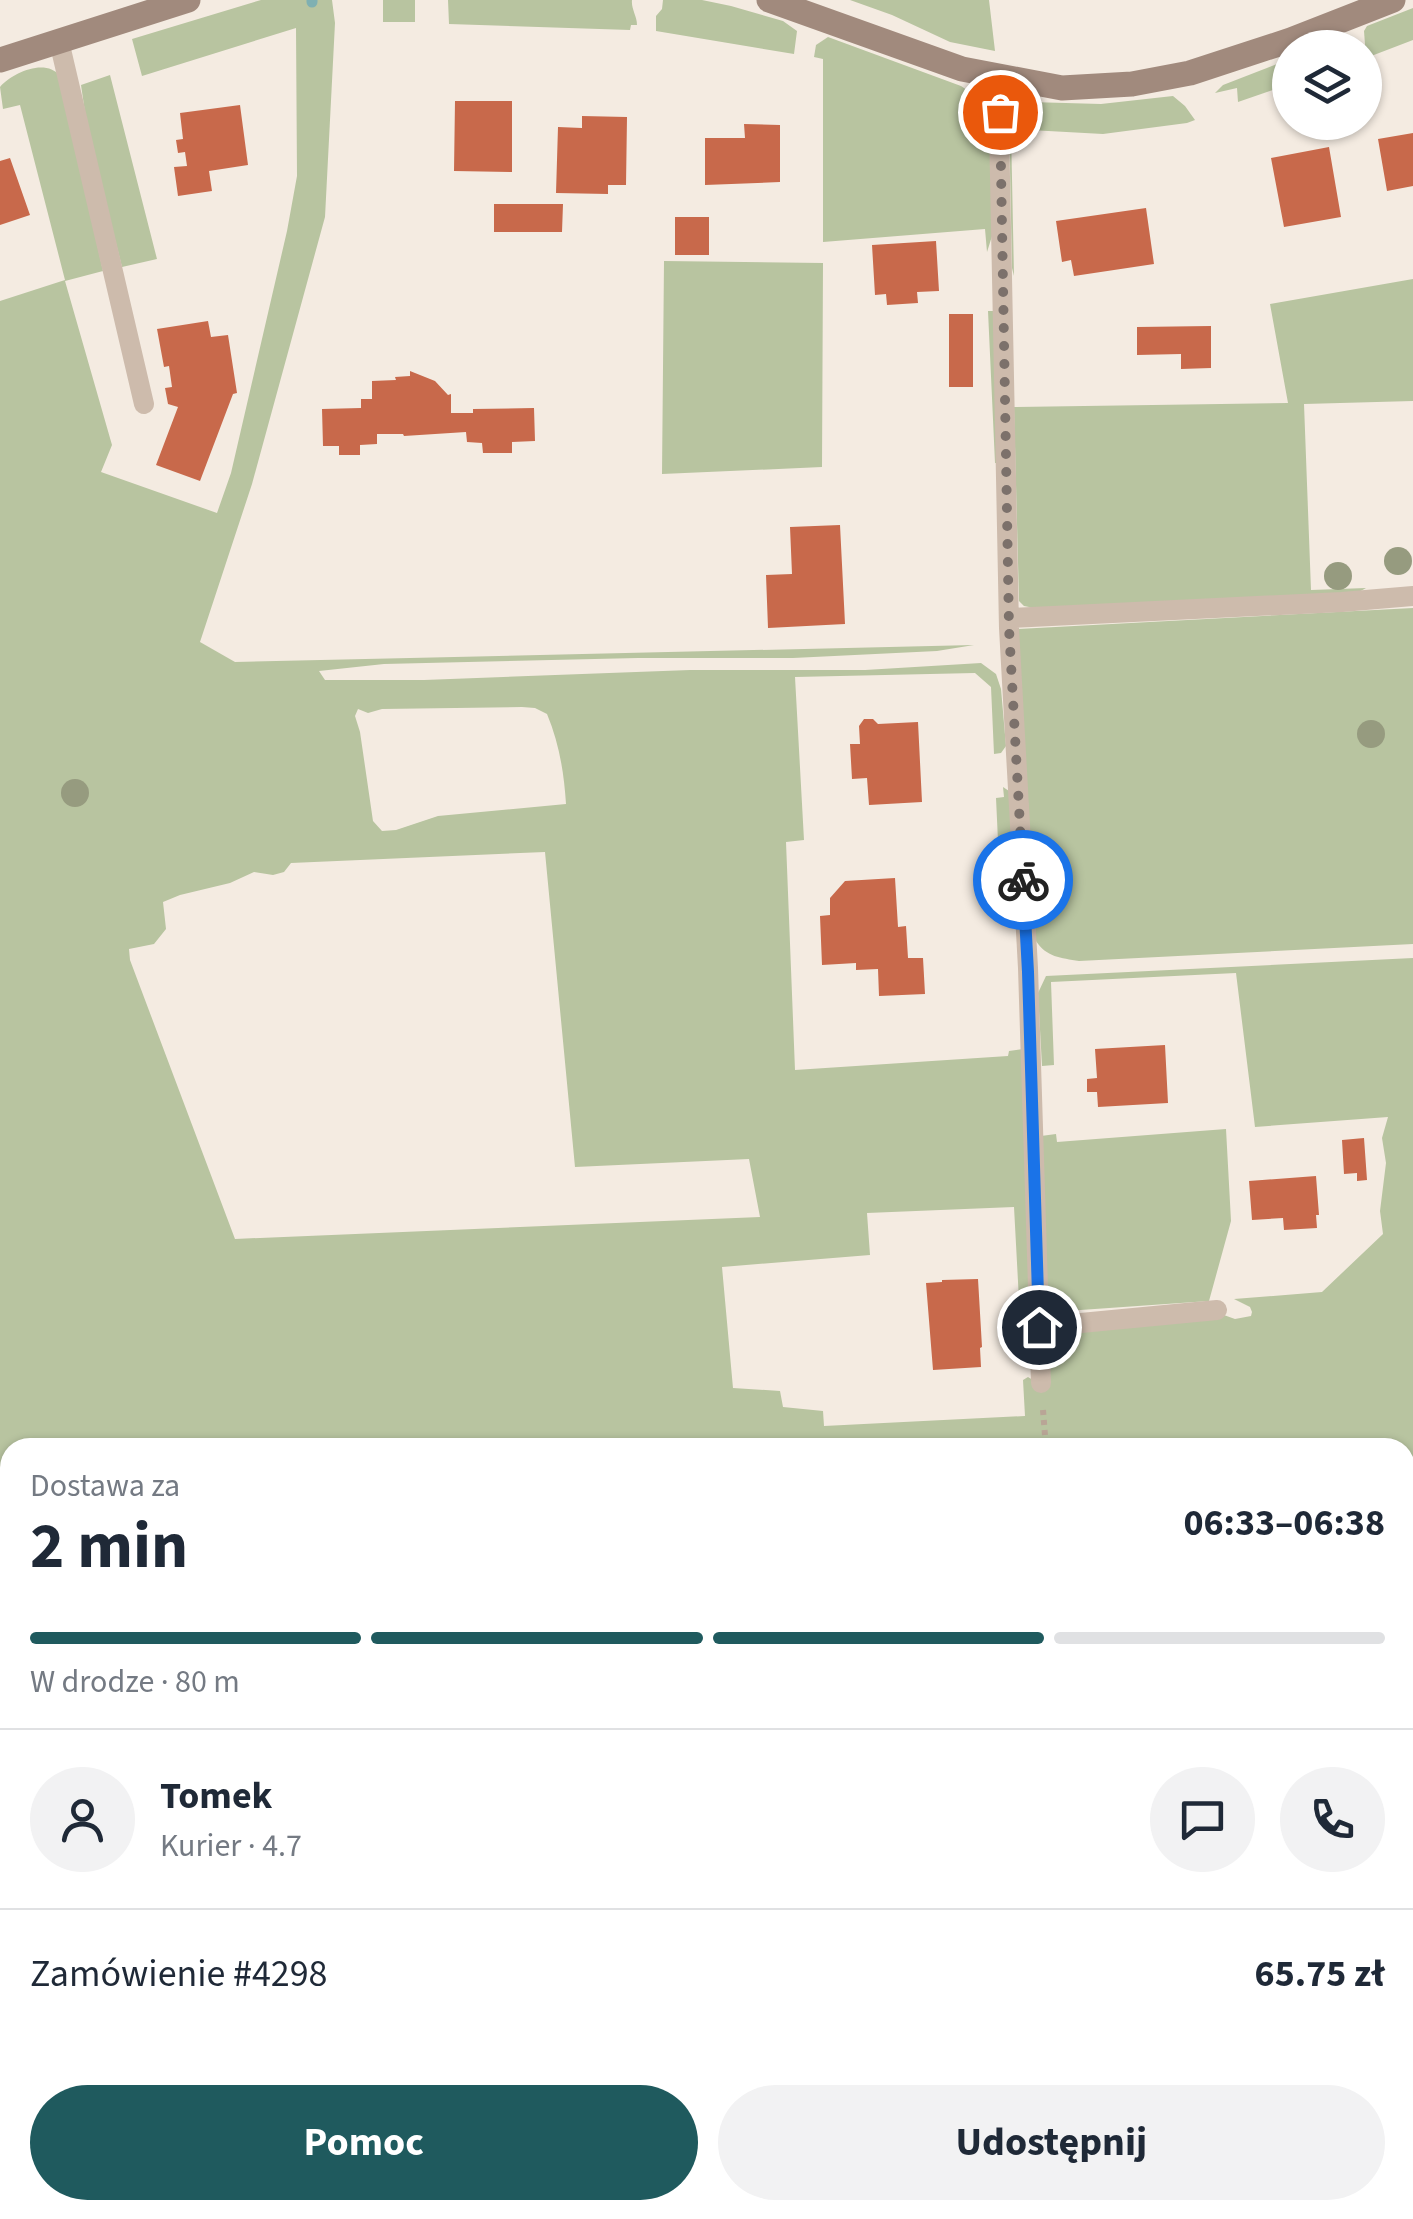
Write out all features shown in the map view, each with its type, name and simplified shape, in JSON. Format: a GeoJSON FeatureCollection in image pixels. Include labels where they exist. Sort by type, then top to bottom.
{"type":"FeatureCollection","features":[{"type":"Feature","properties":{"kind":"street"},"geometry":{"type":"LineString","coordinates":[[770,0],[962,68],[1062,88],[1132,84],[1190,73],[1292,40],[1393,0]]}},
{"type":"Feature","properties":{"kind":"street"},"geometry":{"type":"LineString","coordinates":[[0,60],[180,1]]}},
{"type":"Feature","properties":{"kind":"lane"},"geometry":{"type":"LineString","coordinates":[[59,41],[144,404]]}},
{"type":"Feature","properties":{"kind":"lane"},"geometry":{"type":"LineString","coordinates":[[998,77],[1009,618],[1028,972],[1041,1383]]}},
{"type":"Feature","properties":{"kind":"lane"},"geometry":{"type":"LineString","coordinates":[[1009,618],[1413,596]]}},
{"type":"Feature","properties":{"kind":"lane"},"geometry":{"type":"LineString","coordinates":[[1039,1327],[1217,1310]]}},
{"type":"Feature","properties":{"kind":"path"},"geometry":{"type":"LineString","coordinates":[[1041,1383],[1045,1438]]}},
{"type":"Feature","properties":{"kind":"green space"},"geometry":{"type":"Polygon","coordinates":[[[261,0],[332,0],[335,23],[325,217],[252,484],[200,642],[235,662],[974,645],[937,651],[793,658],[384,664],[319,671],[325,680],[690,670],[865,670],[981,663],[996,674],[1006,746],[1001,753],[994,754],[991,687],[975,673],[795,677],[804,840],[786,842],[795,1070],[1008,1056],[1009,1051],[1023,1049],[1028,1350],[1022,1356],[1014,1207],[867,1213],[870,1255],[722,1267],[733,1388],[780,1391],[783,1407],[823,1411],[824,1426],[1025,1416],[1023,1380],[1028,1377],[1036,1382],[1052,1334],[1221,1314],[1235,1319],[1251,1316],[1252,1312],[1234,1299],[1322,1292],[1383,1234],[1380,1211],[1386,1163],[1382,1138],[1388,1117],[1255,1127],[1236,973],[1051,982],[1054,1065],[1042,1066],[1038,993],[1046,976],[1413,958],[1413,1438],[0,1438],[0,301],[65,280],[20,105],[3,109],[0,87],[30,69],[47,68],[60,76],[103,271],[65,281],[112,445],[101,472],[217,513],[231,473],[297,176],[296,28],[142,76],[132,39],[261,0]],[[535,708],[382,709],[368,713],[358,709],[355,716],[373,821],[382,831],[396,830],[438,816],[566,804],[555,736],[547,714],[535,708]],[[545,852],[291,863],[284,872],[254,872],[163,902],[166,929],[154,944],[129,949],[235,1239],[760,1217],[749,1159],[575,1167],[545,852]]]}},
{"type":"Feature","properties":{"kind":"green space"},"geometry":{"type":"Polygon","coordinates":[[[383,0],[415,0],[415,22],[383,22],[383,0]]]}},
{"type":"Feature","properties":{"kind":"green space"},"geometry":{"type":"Polygon","coordinates":[[[448,0],[632,0],[637,25],[631,25],[630,30],[449,24],[448,0]]]}},
{"type":"Feature","properties":{"kind":"green space"},"geometry":{"type":"Polygon","coordinates":[[[663,0],[702,0],[783,21],[797,31],[794,54],[656,31],[656,16],[663,0]]]}},
{"type":"Feature","properties":{"kind":"green space"},"geometry":{"type":"Polygon","coordinates":[[[850,0],[989,0],[995,51],[950,42],[850,0]]]}},
{"type":"Feature","properties":{"kind":"green space"},"geometry":{"type":"Polygon","coordinates":[[[1413,8],[1413,40],[1382,52],[1382,30],[1365,30],[1413,8]]]}},
{"type":"Feature","properties":{"kind":"green space"},"geometry":{"type":"Polygon","coordinates":[[[828,37],[961,86],[984,106],[989,125],[993,233],[987,252],[985,229],[823,242],[823,59],[814,57],[816,45],[828,37]]]}},
{"type":"Feature","properties":{"kind":"green space"},"geometry":{"type":"Polygon","coordinates":[[[1272,66],[1272,90],[1238,102],[1237,88],[1215,93],[1223,85],[1272,66]]]}},
{"type":"Feature","properties":{"kind":"green space"},"geometry":{"type":"Polygon","coordinates":[[[110,75],[157,259],[122,267],[88,133],[81,85],[110,75]]]}},
{"type":"Feature","properties":{"kind":"green space"},"geometry":{"type":"Polygon","coordinates":[[[1173,96],[1195,120],[1103,134],[1011,129],[1014,276],[1009,118],[1030,102],[1101,104],[1173,96]]]}},
{"type":"Feature","properties":{"kind":"green space"},"geometry":{"type":"Polygon","coordinates":[[[664,261],[823,263],[822,467],[662,474],[664,261]]]}},
{"type":"Feature","properties":{"kind":"green space"},"geometry":{"type":"Polygon","coordinates":[[[1413,279],[1413,401],[1304,404],[1311,590],[1366,588],[1359,592],[1034,608],[1019,601],[1014,407],[1288,403],[1270,304],[1413,279]]]}},
{"type":"Feature","properties":{"kind":"green space"},"geometry":{"type":"Polygon","coordinates":[[[988,311],[995,311],[998,463],[995,463],[988,311]]]}},
{"type":"Feature","properties":{"kind":"green space"},"geometry":{"type":"Polygon","coordinates":[[[1413,608],[1413,944],[1079,961],[1054,956],[1040,946],[1036,941],[1018,629],[1413,608]]]}},
{"type":"Feature","properties":{"kind":"green space"},"geometry":{"type":"Polygon","coordinates":[[[1003,787],[1009,791],[1014,877],[1000,884],[996,798],[1004,797],[1003,787]]]}},
{"type":"Feature","properties":{"kind":"green space"},"geometry":{"type":"Polygon","coordinates":[[[1226,1129],[1231,1221],[1209,1301],[1052,1312],[1052,1318],[1048,1308],[1041,1136],[1056,1134],[1057,1142],[1226,1129]]]}},
{"type":"Feature","properties":{"kind":"building"},"geometry":{"type":"Polygon","coordinates":[[[455,101],[512,101],[512,172],[454,171],[455,101]]]}},
{"type":"Feature","properties":{"kind":"building"},"geometry":{"type":"Polygon","coordinates":[[[240,105],[248,165],[209,171],[212,191],[178,196],[174,167],[187,166],[185,152],[178,153],[176,140],[183,139],[180,113],[240,105]]]}},
{"type":"Feature","properties":{"kind":"building"},"geometry":{"type":"Polygon","coordinates":[[[582,116],[627,117],[626,185],[608,185],[608,194],[556,193],[558,127],[582,128],[582,116]]]}},
{"type":"Feature","properties":{"kind":"building"},"geometry":{"type":"Polygon","coordinates":[[[744,124],[780,125],[780,182],[705,185],[705,138],[745,138],[744,124]]]}},
{"type":"Feature","properties":{"kind":"building"},"geometry":{"type":"Polygon","coordinates":[[[1413,133],[1413,186],[1387,191],[1378,140],[1413,133]]]}},
{"type":"Feature","properties":{"kind":"building"},"geometry":{"type":"Polygon","coordinates":[[[1329,147],[1341,217],[1284,227],[1271,158],[1329,147]]]}},
{"type":"Feature","properties":{"kind":"building"},"geometry":{"type":"Polygon","coordinates":[[[10,158],[30,215],[0,225],[0,161],[10,158]]]}},
{"type":"Feature","properties":{"kind":"building"},"geometry":{"type":"Polygon","coordinates":[[[494,204],[563,204],[562,232],[494,232],[494,204]]]}},
{"type":"Feature","properties":{"kind":"building"},"geometry":{"type":"Polygon","coordinates":[[[1146,208],[1154,264],[1074,276],[1071,260],[1062,262],[1056,221],[1146,208]]]}},
{"type":"Feature","properties":{"kind":"building"},"geometry":{"type":"Polygon","coordinates":[[[675,217],[709,217],[709,255],[675,255],[675,217]]]}},
{"type":"Feature","properties":{"kind":"building"},"geometry":{"type":"Polygon","coordinates":[[[936,241],[939,291],[917,292],[918,303],[887,305],[886,294],[875,295],[872,245],[936,241]]]}},
{"type":"Feature","properties":{"kind":"building"},"geometry":{"type":"Polygon","coordinates":[[[949,314],[973,314],[973,387],[949,387],[949,314]]]}},
{"type":"Feature","properties":{"kind":"building"},"geometry":{"type":"Polygon","coordinates":[[[208,321],[211,337],[228,335],[237,393],[233,394],[200,481],[156,465],[178,407],[168,404],[165,388],[172,387],[169,366],[164,367],[157,329],[208,321]]]}},
{"type":"Feature","properties":{"kind":"building"},"geometry":{"type":"Polygon","coordinates":[[[1211,326],[1211,368],[1181,369],[1181,354],[1137,355],[1137,327],[1211,326]]]}},
{"type":"Feature","properties":{"kind":"building"},"geometry":{"type":"Polygon","coordinates":[[[410,371],[435,381],[451,394],[451,413],[534,408],[535,441],[512,442],[512,453],[483,453],[482,443],[467,442],[466,432],[377,434],[377,444],[360,445],[360,455],[339,455],[339,446],[323,446],[322,409],[361,408],[361,399],[372,399],[372,381],[396,380],[395,377],[410,376],[410,371]]]}},
{"type":"Feature","properties":{"kind":"building"},"geometry":{"type":"Polygon","coordinates":[[[840,525],[845,624],[768,628],[766,575],[792,574],[790,527],[840,525]]]}},
{"type":"Feature","properties":{"kind":"building"},"geometry":{"type":"Polygon","coordinates":[[[864,719],[873,719],[878,724],[918,722],[922,802],[869,805],[867,778],[852,779],[850,744],[860,744],[859,726],[864,719]]]}},
{"type":"Feature","properties":{"kind":"building"},"geometry":{"type":"Polygon","coordinates":[[[895,878],[898,927],[906,926],[908,958],[923,958],[925,994],[879,996],[878,969],[856,970],[856,963],[822,965],[820,916],[830,915],[830,898],[845,881],[895,878]]]}},
{"type":"Feature","properties":{"kind":"building"},"geometry":{"type":"Polygon","coordinates":[[[1165,1045],[1168,1103],[1098,1107],[1097,1092],[1087,1092],[1087,1079],[1097,1078],[1095,1049],[1165,1045]]]}},
{"type":"Feature","properties":{"kind":"building"},"geometry":{"type":"Polygon","coordinates":[[[1364,1138],[1367,1180],[1357,1181],[1357,1173],[1344,1174],[1342,1140],[1364,1138]]]}},
{"type":"Feature","properties":{"kind":"building"},"geometry":{"type":"Polygon","coordinates":[[[1316,1176],[1317,1228],[1284,1230],[1283,1218],[1252,1220],[1249,1181],[1316,1176]]]}},
{"type":"Feature","properties":{"kind":"building"},"geometry":{"type":"Polygon","coordinates":[[[978,1279],[981,1367],[933,1370],[926,1283],[978,1279]]]}},
{"type":"Feature","properties":{"kind":"way so far"},"geometry":{"type":"LineString","coordinates":[[1000,112],[1009,628],[1023,880]]}},
{"type":"Feature","properties":{"kind":"route"},"geometry":{"type":"LineString","coordinates":[[1023,880],[1039,1327]]}}]}
